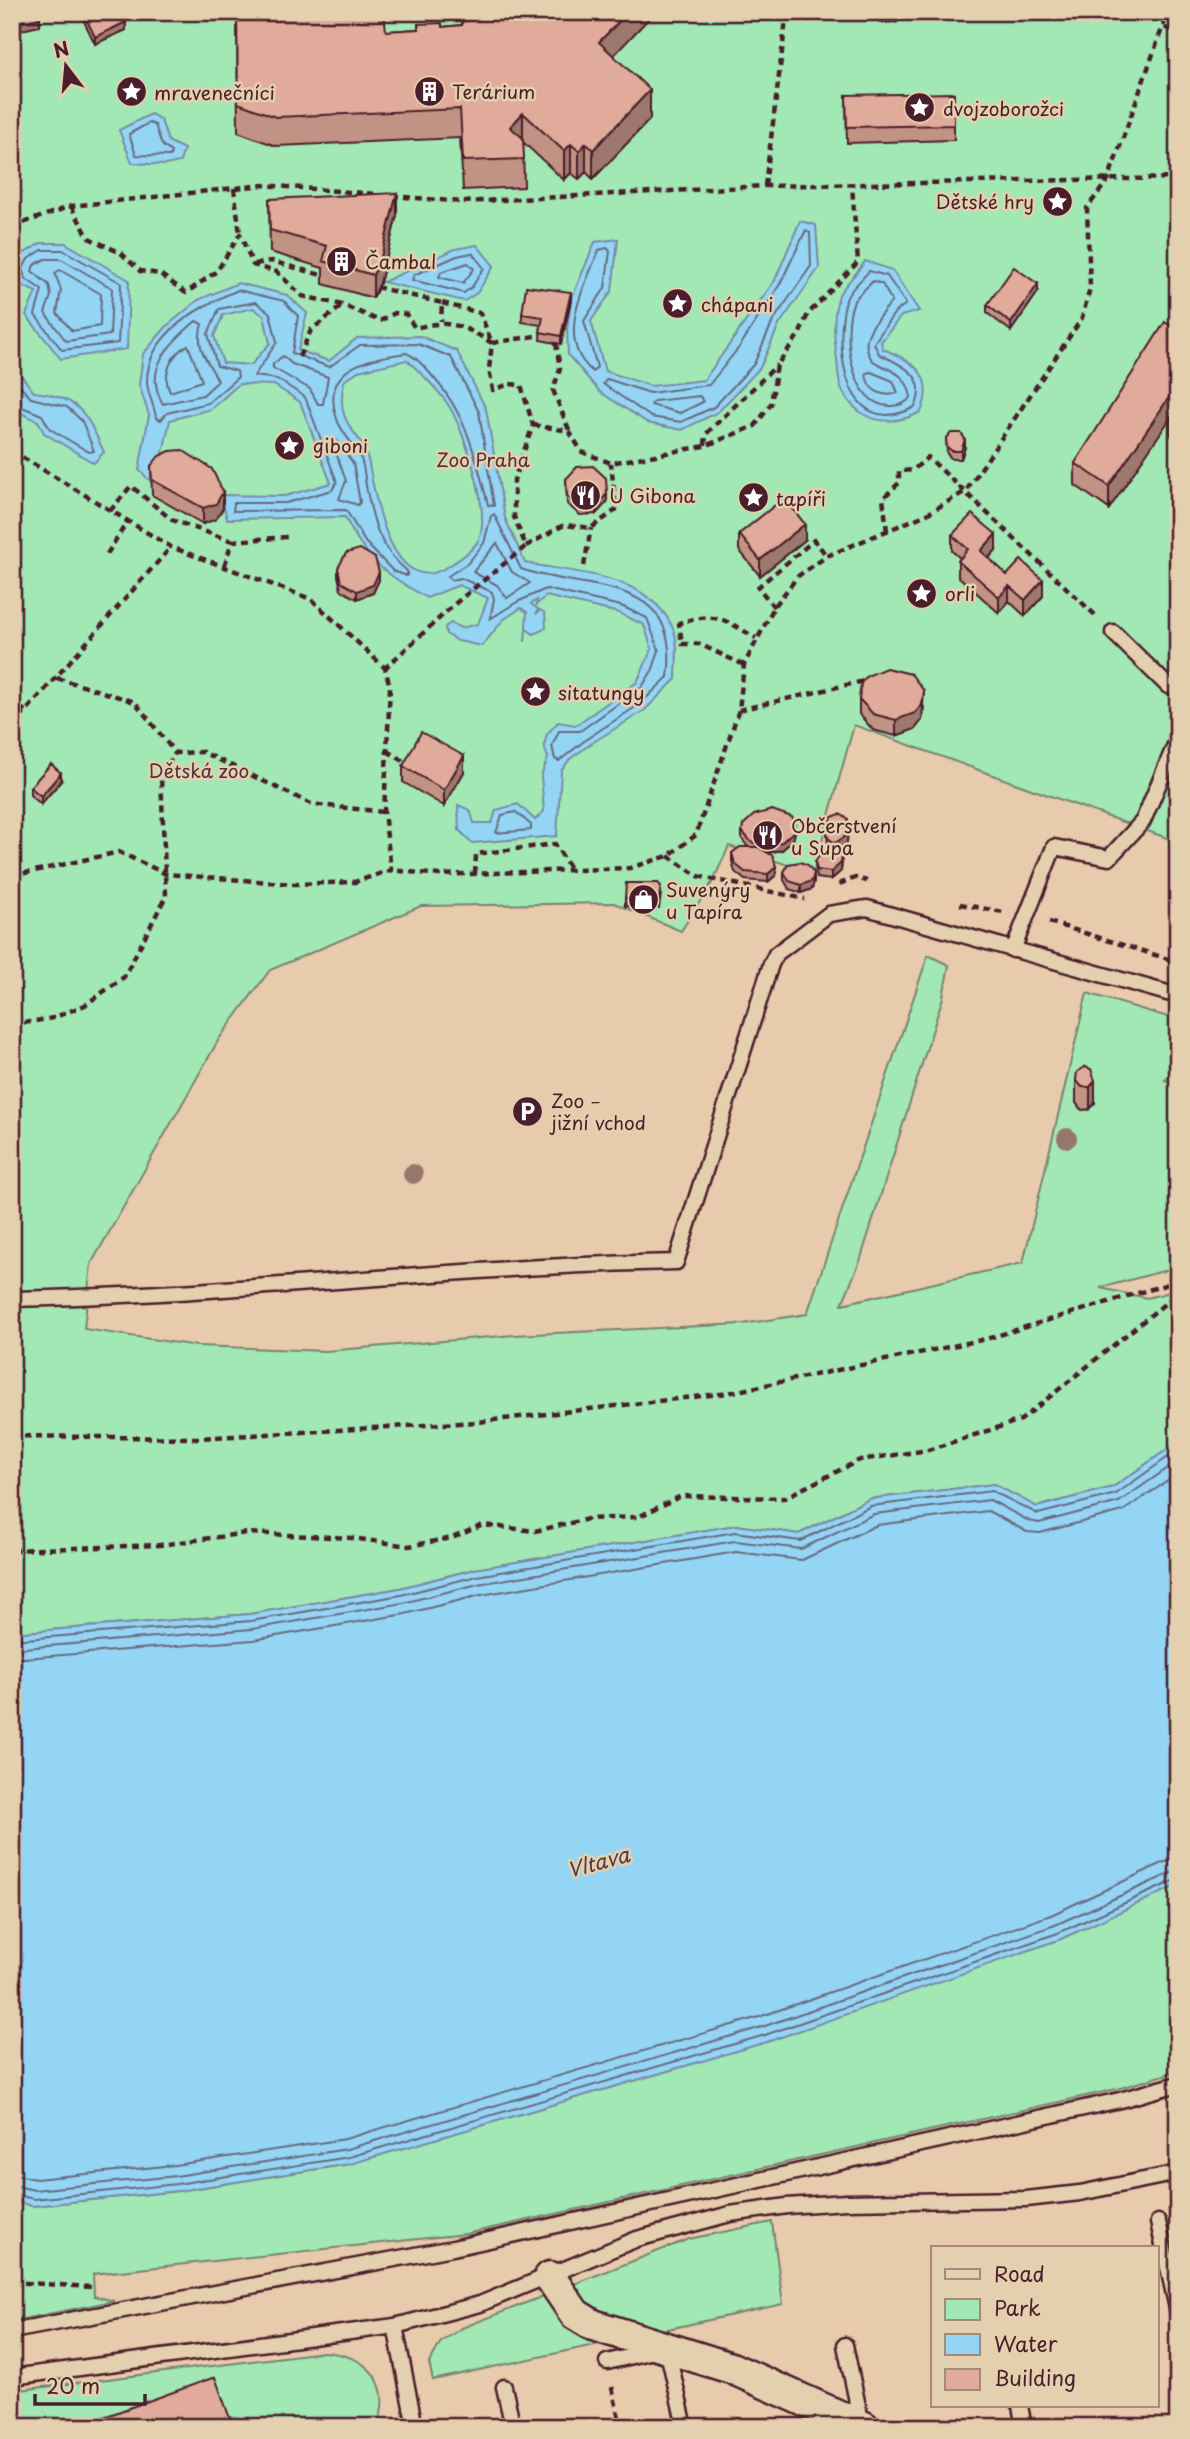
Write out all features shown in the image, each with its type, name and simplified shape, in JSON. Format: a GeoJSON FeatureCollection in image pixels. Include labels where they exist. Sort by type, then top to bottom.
{"type":"FeatureCollection","features":[{"type":"Feature","properties":{"kind":"street"},"geometry":{"type":"LineString","coordinates":[[550,2277],[569,2307],[583,2319],[604,2329],[731,2368],[863,2427]]}},
{"type":"Feature","properties":{"kind":"lane"},"geometry":{"type":"LineString","coordinates":[[1113,632],[1168,686],[1178,688]]}},
{"type":"Feature","properties":{"kind":"lane"},"geometry":{"type":"LineString","coordinates":[[1013,950],[1054,847],[1110,858],[1143,821],[1178,738]]}},
{"type":"Feature","properties":{"kind":"lane"},"geometry":{"type":"LineString","coordinates":[[12,1299],[195,1292],[491,1269],[676,1262],[776,954],[829,914],[867,908],[1178,996]]}},
{"type":"Feature","properties":{"kind":"lane"},"geometry":{"type":"LineString","coordinates":[[12,2331],[453,2248],[1120,2100],[1178,2084]]}},
{"type":"Feature","properties":{"kind":"lane"},"geometry":{"type":"LineString","coordinates":[[12,2377],[394,2326],[480,2304],[637,2239],[730,2214],[846,2202],[1026,2199],[1080,2193],[1178,2173]]}},
{"type":"Feature","properties":{"kind":"lane"},"geometry":{"type":"LineString","coordinates":[[1158,2222],[1178,2313]]}},
{"type":"Feature","properties":{"kind":"lane"},"geometry":{"type":"LineString","coordinates":[[394,2326],[415,2427]]}},
{"type":"Feature","properties":{"kind":"lane"},"geometry":{"type":"LineString","coordinates":[[845,2345],[863,2427]]}},
{"type":"Feature","properties":{"kind":"lane"},"geometry":{"type":"LineString","coordinates":[[607,2362],[667,2348],[685,2427]]}},
{"type":"Feature","properties":{"kind":"lane"},"geometry":{"type":"LineString","coordinates":[[504,2387],[513,2427]]}},
{"type":"Feature","properties":{"kind":"lane"},"geometry":{"type":"LineString","coordinates":[[1020,2408],[1024,2427]]}},
{"type":"Feature","properties":{"kind":"path"},"geometry":{"type":"LineString","coordinates":[[765,186],[788,12]]}},
{"type":"Feature","properties":{"kind":"path"},"geometry":{"type":"LineString","coordinates":[[12,876],[119,852],[166,874],[294,884],[355,882],[391,870],[440,875],[630,868],[668,856],[696,835],[739,710],[744,665],[774,607],[798,576],[827,556],[928,514],[966,491],[1082,318],[1090,288],[1087,208],[1108,180],[1165,27],[1168,12]]}},
{"type":"Feature","properties":{"kind":"path"},"geometry":{"type":"LineString","coordinates":[[1165,27],[1178,37]]}},
{"type":"Feature","properties":{"kind":"path"},"geometry":{"type":"LineString","coordinates":[[12,227],[71,206],[263,185],[463,202],[765,186],[1178,178]]}},
{"type":"Feature","properties":{"kind":"path"},"geometry":{"type":"LineString","coordinates":[[705,446],[706,434],[777,365],[800,333],[808,314],[858,262],[852,186]]}},
{"type":"Feature","properties":{"kind":"path"},"geometry":{"type":"LineString","coordinates":[[234,188],[240,234],[253,265]]}},
{"type":"Feature","properties":{"kind":"path"},"geometry":{"type":"LineString","coordinates":[[71,206],[89,239],[121,253],[140,271],[160,274],[186,293],[217,271],[240,234]]}},
{"type":"Feature","properties":{"kind":"path"},"geometry":{"type":"LineString","coordinates":[[253,265],[271,261],[325,276]]}},
{"type":"Feature","properties":{"kind":"path"},"geometry":{"type":"LineString","coordinates":[[253,265],[277,272],[302,296],[343,305],[380,321],[395,313],[406,314],[415,328],[441,321],[463,327],[492,343],[541,335]]}},
{"type":"Feature","properties":{"kind":"path"},"geometry":{"type":"LineString","coordinates":[[376,287],[480,313],[492,343],[489,369],[493,390],[509,384],[521,385],[533,425],[514,480],[514,517],[526,546]]}},
{"type":"Feature","properties":{"kind":"path"},"geometry":{"type":"LineString","coordinates":[[441,321],[442,303]]}},
{"type":"Feature","properties":{"kind":"path"},"geometry":{"type":"LineString","coordinates":[[299,358],[312,330],[343,305]]}},
{"type":"Feature","properties":{"kind":"path"},"geometry":{"type":"LineString","coordinates":[[556,343],[560,369],[553,390],[569,431],[582,452],[611,463],[705,446],[755,426],[771,404],[777,365]]}},
{"type":"Feature","properties":{"kind":"path"},"geometry":{"type":"LineString","coordinates":[[533,425],[569,431]]}},
{"type":"Feature","properties":{"kind":"path"},"geometry":{"type":"LineString","coordinates":[[12,452],[171,547],[311,599],[385,668],[390,687],[384,812],[391,870]]}},
{"type":"Feature","properties":{"kind":"path"},"geometry":{"type":"LineString","coordinates":[[887,531],[883,498],[899,483],[899,471],[913,470],[928,457],[1113,632]]}},
{"type":"Feature","properties":{"kind":"path"},"geometry":{"type":"LineString","coordinates":[[385,668],[457,602],[520,550],[564,525],[591,528],[616,510],[611,463]]}},
{"type":"Feature","properties":{"kind":"path"},"geometry":{"type":"LineString","coordinates":[[110,511],[131,486],[172,520],[232,541],[287,537]]}},
{"type":"Feature","properties":{"kind":"path"},"geometry":{"type":"LineString","coordinates":[[107,554],[127,522]]}},
{"type":"Feature","properties":{"kind":"path"},"geometry":{"type":"LineString","coordinates":[[584,566],[591,528]]}},
{"type":"Feature","properties":{"kind":"path"},"geometry":{"type":"LineString","coordinates":[[774,607],[758,587],[814,540],[827,556]]}},
{"type":"Feature","properties":{"kind":"path"},"geometry":{"type":"LineString","coordinates":[[224,568],[232,541]]}},
{"type":"Feature","properties":{"kind":"path"},"geometry":{"type":"LineString","coordinates":[[12,727],[171,547]]}},
{"type":"Feature","properties":{"kind":"path"},"geometry":{"type":"LineString","coordinates":[[744,665],[699,644],[682,644],[680,623],[704,615],[728,622],[756,638]]}},
{"type":"Feature","properties":{"kind":"path"},"geometry":{"type":"LineString","coordinates":[[57,678],[135,702],[175,753]]}},
{"type":"Feature","properties":{"kind":"path"},"geometry":{"type":"LineString","coordinates":[[739,710],[869,679]]}},
{"type":"Feature","properties":{"kind":"path"},"geometry":{"type":"LineString","coordinates":[[12,701],[26,712]]}},
{"type":"Feature","properties":{"kind":"path"},"geometry":{"type":"LineString","coordinates":[[387,751],[411,766]]}},
{"type":"Feature","properties":{"kind":"path"},"geometry":{"type":"LineString","coordinates":[[175,753],[203,752],[311,804],[384,812]]}},
{"type":"Feature","properties":{"kind":"path"},"geometry":{"type":"LineString","coordinates":[[12,1025],[53,1018],[85,1005],[124,977],[166,896],[161,776],[175,753]]}},
{"type":"Feature","properties":{"kind":"path"},"geometry":{"type":"LineString","coordinates":[[475,874],[475,854],[555,844],[571,870]]}},
{"type":"Feature","properties":{"kind":"path"},"geometry":{"type":"LineString","coordinates":[[668,856],[698,876],[802,900]]}},
{"type":"Feature","properties":{"kind":"path"},"geometry":{"type":"LineString","coordinates":[[1026,916],[1178,962]]}},
{"type":"Feature","properties":{"kind":"path"},"geometry":{"type":"LineString","coordinates":[[12,1436],[198,1438],[477,1422],[728,1393],[986,1339],[1178,1281]]}},
{"type":"Feature","properties":{"kind":"path"},"geometry":{"type":"LineString","coordinates":[[12,1550],[160,1545],[247,1533],[352,1538],[409,1546],[452,1538],[483,1525],[535,1531],[588,1519],[638,1517],[681,1496],[784,1498],[860,1460],[928,1450],[1021,1420],[1178,1293]]}},
{"type":"Feature","properties":{"kind":"path"},"geometry":{"type":"LineString","coordinates":[[607,2362],[621,2427]]}},
{"type":"Feature","properties":{"kind":"green space","name":"Zoo Praha"},"geometry":{"type":"Polygon","coordinates":[[[12,12],[1178,12],[1178,842],[854,725],[813,873],[729,846],[713,881],[681,931],[614,903],[421,906],[270,970],[219,1039],[91,1264],[84,1329],[197,1346],[326,1351],[514,1335],[743,1324],[807,1314],[928,955],[949,965],[943,997],[860,1261],[842,1304],[1023,1263],[1087,993],[1178,1020],[1178,1067],[1165,1080],[1178,1085],[1178,1267],[1100,1288],[1147,1298],[1178,1290],[1178,1442],[1113,1487],[1036,1507],[994,1484],[869,1499],[799,1534],[736,1525],[475,1569],[400,1588],[250,1614],[12,1633],[12,12]],[[1092,1092],[1076,1103],[1080,1109],[1088,1110],[1094,1105],[1092,1092]]]}},
{"type":"Feature","properties":{"kind":"green space"},"geometry":{"type":"Polygon","coordinates":[[[1178,1885],[1178,2071],[1117,2089],[465,2234],[93,2274],[94,2296],[114,2301],[12,2321],[12,2200],[32,2206],[178,2191],[350,2164],[1178,1885]]]}},
{"type":"Feature","properties":{"kind":"green space"},"geometry":{"type":"Polygon","coordinates":[[[772,2222],[783,2304],[433,2380],[429,2363],[441,2342],[462,2328],[689,2239],[772,2222]]]}},
{"type":"Feature","properties":{"kind":"green space"},"geometry":{"type":"Polygon","coordinates":[[[323,2352],[353,2359],[373,2374],[382,2397],[377,2427],[12,2427],[12,2391],[323,2352]]]}},
{"type":"Feature","properties":{"kind":"water"},"geometry":{"type":"Polygon","coordinates":[[[151,114],[161,120],[168,141],[184,149],[180,162],[165,165],[132,163],[119,130],[151,114]]]}},
{"type":"Feature","properties":{"kind":"water"},"geometry":{"type":"Polygon","coordinates":[[[800,221],[816,225],[819,268],[779,325],[760,368],[718,412],[682,430],[648,423],[600,392],[568,355],[567,329],[571,300],[595,242],[618,239],[612,291],[591,321],[605,371],[651,386],[704,380],[775,280],[800,221]]]}},
{"type":"Feature","properties":{"kind":"water"},"geometry":{"type":"Polygon","coordinates":[[[41,243],[65,243],[129,280],[127,349],[61,359],[26,315],[36,292],[21,285],[14,268],[23,254],[41,243]]]}},
{"type":"Feature","properties":{"kind":"water"},"geometry":{"type":"Polygon","coordinates":[[[477,245],[494,266],[477,293],[464,301],[383,282],[455,249],[477,245]]]}},
{"type":"Feature","properties":{"kind":"water"},"geometry":{"type":"Polygon","coordinates":[[[865,261],[892,270],[919,311],[901,316],[881,342],[883,349],[913,365],[924,379],[926,389],[921,412],[899,420],[878,420],[859,411],[850,403],[839,381],[834,336],[837,303],[841,291],[865,261]]]}},
{"type":"Feature","properties":{"kind":"water"},"geometry":{"type":"Polygon","coordinates":[[[238,283],[287,295],[307,313],[298,350],[329,361],[357,338],[420,336],[457,351],[486,409],[505,518],[525,563],[610,579],[648,597],[663,612],[676,636],[676,679],[645,710],[570,759],[561,771],[557,836],[472,843],[459,830],[458,805],[470,810],[474,823],[492,823],[496,810],[518,804],[535,820],[544,811],[541,776],[548,758],[544,746],[547,734],[558,722],[576,725],[637,682],[652,649],[644,625],[619,613],[546,596],[536,605],[537,600],[531,604],[538,609],[536,614],[540,610],[545,613],[546,628],[534,634],[526,629],[525,642],[527,612],[521,608],[503,620],[482,646],[458,641],[446,634],[445,627],[451,623],[461,628],[478,624],[488,598],[459,585],[427,598],[378,565],[360,544],[345,517],[227,519],[221,495],[285,496],[331,483],[300,402],[274,385],[239,384],[211,409],[170,420],[159,471],[151,482],[139,470],[149,415],[139,385],[143,354],[167,326],[198,300],[238,283]],[[253,308],[223,315],[214,336],[223,363],[251,365],[270,343],[264,316],[253,308]],[[407,360],[358,371],[344,381],[343,410],[346,420],[366,452],[376,499],[390,540],[400,558],[412,569],[428,573],[447,567],[473,547],[479,539],[482,526],[481,509],[474,470],[454,415],[438,391],[407,360]]]}},
{"type":"Feature","properties":{"kind":"water"},"geometry":{"type":"Polygon","coordinates":[[[12,363],[34,392],[62,398],[80,409],[104,452],[94,463],[44,433],[38,421],[12,409],[12,363]]]}},
{"type":"Feature","properties":{"kind":"water","name":"Vltava"},"geometry":{"type":"Polygon","coordinates":[[[1178,1442],[1178,1885],[1061,1939],[767,2042],[350,2164],[178,2191],[32,2206],[12,2200],[12,1633],[250,1614],[400,1588],[475,1569],[736,1525],[799,1534],[869,1499],[994,1484],[1037,1507],[1113,1487],[1178,1442]]]}},
{"type":"Feature","properties":{"kind":"building"},"geometry":{"type":"Polygon","coordinates":[[[12,12],[39,12],[40,18],[12,24],[12,12]]]}},
{"type":"Feature","properties":{"kind":"building"},"geometry":{"type":"Polygon","coordinates":[[[83,12],[121,12],[126,22],[95,37],[83,12]]]}},
{"type":"Feature","properties":{"kind":"building","name":"Terárium"},"geometry":{"type":"Polygon","coordinates":[[[237,12],[384,12],[386,31],[419,29],[418,24],[442,23],[442,27],[462,25],[462,21],[503,17],[508,12],[628,12],[599,42],[650,90],[593,150],[586,143],[579,151],[571,144],[564,151],[523,113],[510,127],[523,138],[524,159],[463,161],[460,109],[276,117],[238,103],[237,12]]]}},
{"type":"Feature","properties":{"kind":"building"},"geometry":{"type":"Polygon","coordinates":[[[878,12],[899,12],[881,15],[878,12]]]}},
{"type":"Feature","properties":{"kind":"building"},"geometry":{"type":"Polygon","coordinates":[[[954,93],[954,125],[847,127],[846,95],[954,93]]]}},
{"type":"Feature","properties":{"kind":"building"},"geometry":{"type":"Polygon","coordinates":[[[397,193],[380,261],[373,275],[323,261],[327,246],[270,230],[269,199],[397,193]]]}},
{"type":"Feature","properties":{"kind":"building"},"geometry":{"type":"Polygon","coordinates":[[[1014,267],[1038,284],[1011,323],[987,305],[1014,267]]]}},
{"type":"Feature","properties":{"kind":"building"},"geometry":{"type":"Polygon","coordinates":[[[526,286],[571,292],[561,336],[540,332],[543,317],[522,314],[526,286]]]}},
{"type":"Feature","properties":{"kind":"building"},"geometry":{"type":"Polygon","coordinates":[[[1165,322],[1178,331],[1178,384],[1109,486],[1075,463],[1165,322]]]}},
{"type":"Feature","properties":{"kind":"building"},"geometry":{"type":"Polygon","coordinates":[[[1178,414],[1178,433],[1170,417],[1178,414]]]}},
{"type":"Feature","properties":{"kind":"building"},"geometry":{"type":"Polygon","coordinates":[[[951,433],[961,433],[965,439],[961,451],[952,451],[947,447],[946,439],[951,433]]]}},
{"type":"Feature","properties":{"kind":"building"},"geometry":{"type":"Polygon","coordinates":[[[182,450],[212,469],[223,492],[216,504],[203,508],[152,480],[151,466],[159,456],[182,450]]]}},
{"type":"Feature","properties":{"kind":"building","name":"U Gibona"},"geometry":{"type":"Polygon","coordinates":[[[593,466],[606,478],[607,494],[596,506],[580,507],[567,496],[566,479],[577,467],[593,466]]]}},
{"type":"Feature","properties":{"kind":"building"},"geometry":{"type":"Polygon","coordinates":[[[784,498],[805,524],[760,560],[739,534],[784,498]]]}},
{"type":"Feature","properties":{"kind":"building"},"geometry":{"type":"Polygon","coordinates":[[[972,514],[996,534],[981,551],[1007,575],[1021,560],[1043,580],[1025,600],[1009,586],[999,597],[958,561],[968,549],[952,535],[972,514]]]}},
{"type":"Feature","properties":{"kind":"building"},"geometry":{"type":"Polygon","coordinates":[[[360,549],[375,558],[379,572],[373,585],[357,591],[341,582],[338,568],[346,553],[360,549]]]}},
{"type":"Feature","properties":{"kind":"building"},"geometry":{"type":"Polygon","coordinates":[[[886,668],[911,674],[924,691],[922,705],[915,713],[896,720],[873,714],[859,699],[861,683],[867,676],[886,668]]]}},
{"type":"Feature","properties":{"kind":"building"},"geometry":{"type":"Polygon","coordinates":[[[421,732],[464,756],[444,790],[403,766],[421,732]]]}},
{"type":"Feature","properties":{"kind":"building"},"geometry":{"type":"Polygon","coordinates":[[[51,764],[61,773],[41,796],[30,787],[51,764]]]}},
{"type":"Feature","properties":{"kind":"building","name":"Občerstvení u Supa"},"geometry":{"type":"Polygon","coordinates":[[[772,810],[792,817],[795,824],[793,832],[782,842],[765,845],[751,842],[742,831],[743,825],[754,815],[772,810]]]}},
{"type":"Feature","properties":{"kind":"building"},"geometry":{"type":"Polygon","coordinates":[[[840,814],[848,819],[847,835],[835,843],[828,838],[827,833],[832,817],[840,814]]]}},
{"type":"Feature","properties":{"kind":"building"},"geometry":{"type":"Polygon","coordinates":[[[740,847],[758,847],[773,856],[776,867],[768,874],[745,872],[735,864],[732,853],[740,847]]]}},
{"type":"Feature","properties":{"kind":"building"},"geometry":{"type":"Polygon","coordinates":[[[835,850],[842,856],[841,863],[831,872],[817,870],[815,862],[821,853],[835,850]]]}},
{"type":"Feature","properties":{"kind":"building"},"geometry":{"type":"Polygon","coordinates":[[[800,862],[808,865],[814,873],[812,881],[801,885],[789,881],[784,872],[788,864],[800,862]]]}},
{"type":"Feature","properties":{"kind":"building"},"geometry":{"type":"Polygon","coordinates":[[[626,883],[658,883],[661,886],[659,900],[625,898],[626,883]]]}},
{"type":"Feature","properties":{"kind":"building"},"geometry":{"type":"Polygon","coordinates":[[[1085,1067],[1091,1069],[1095,1081],[1090,1087],[1082,1087],[1076,1080],[1077,1072],[1085,1067]]]}},
{"type":"Feature","properties":{"kind":"building"},"geometry":{"type":"Polygon","coordinates":[[[215,2377],[233,2427],[76,2427],[215,2377]]]}},
{"type":"Feature","properties":{"kind":"place","name":"Terárium"},"geometry":{"type":"Point","coordinates":[429,91]}},
{"type":"Feature","properties":{"kind":"place","name":"mravenečníci"},"geometry":{"type":"Point","coordinates":[131,92]}},
{"type":"Feature","properties":{"kind":"place","name":"dvojzoborožci"},"geometry":{"type":"Point","coordinates":[920,108]}},
{"type":"Feature","properties":{"kind":"place","name":"Dětské hry"},"geometry":{"type":"Point","coordinates":[1057,201]}},
{"type":"Feature","properties":{"kind":"place","name":"Čambal"},"geometry":{"type":"Point","coordinates":[342,261]}},
{"type":"Feature","properties":{"kind":"place","name":"chápani"},"geometry":{"type":"Point","coordinates":[678,304]}},
{"type":"Feature","properties":{"kind":"place","name":"giboni"},"geometry":{"type":"Point","coordinates":[290,445]}},
{"type":"Feature","properties":{"kind":"place","name":"U Gibona"},"geometry":{"type":"Point","coordinates":[586,495]}},
{"type":"Feature","properties":{"kind":"place","name":"tapíři"},"geometry":{"type":"Point","coordinates":[753,498]}},
{"type":"Feature","properties":{"kind":"place","name":"orli"},"geometry":{"type":"Point","coordinates":[922,593]}},
{"type":"Feature","properties":{"kind":"place","name":"sitatungy"},"geometry":{"type":"Point","coordinates":[535,692]}},
{"type":"Feature","properties":{"kind":"place","name":"Občerstvení u Supa"},"geometry":{"type":"Point","coordinates":[768,836]}},
{"type":"Feature","properties":{"kind":"place","name":"Suvenýry u Tapíra"},"geometry":{"type":"Point","coordinates":[643,900]}},
{"type":"Feature","properties":{"kind":"place","name":"Zoo – jižní vchod"},"geometry":{"type":"Point","coordinates":[528,1111]}},
{"type":"Feature","properties":{"kind":"park label","name":"Dětská zoo"},"geometry":{"type":"Point","coordinates":[199,770]}}]}
